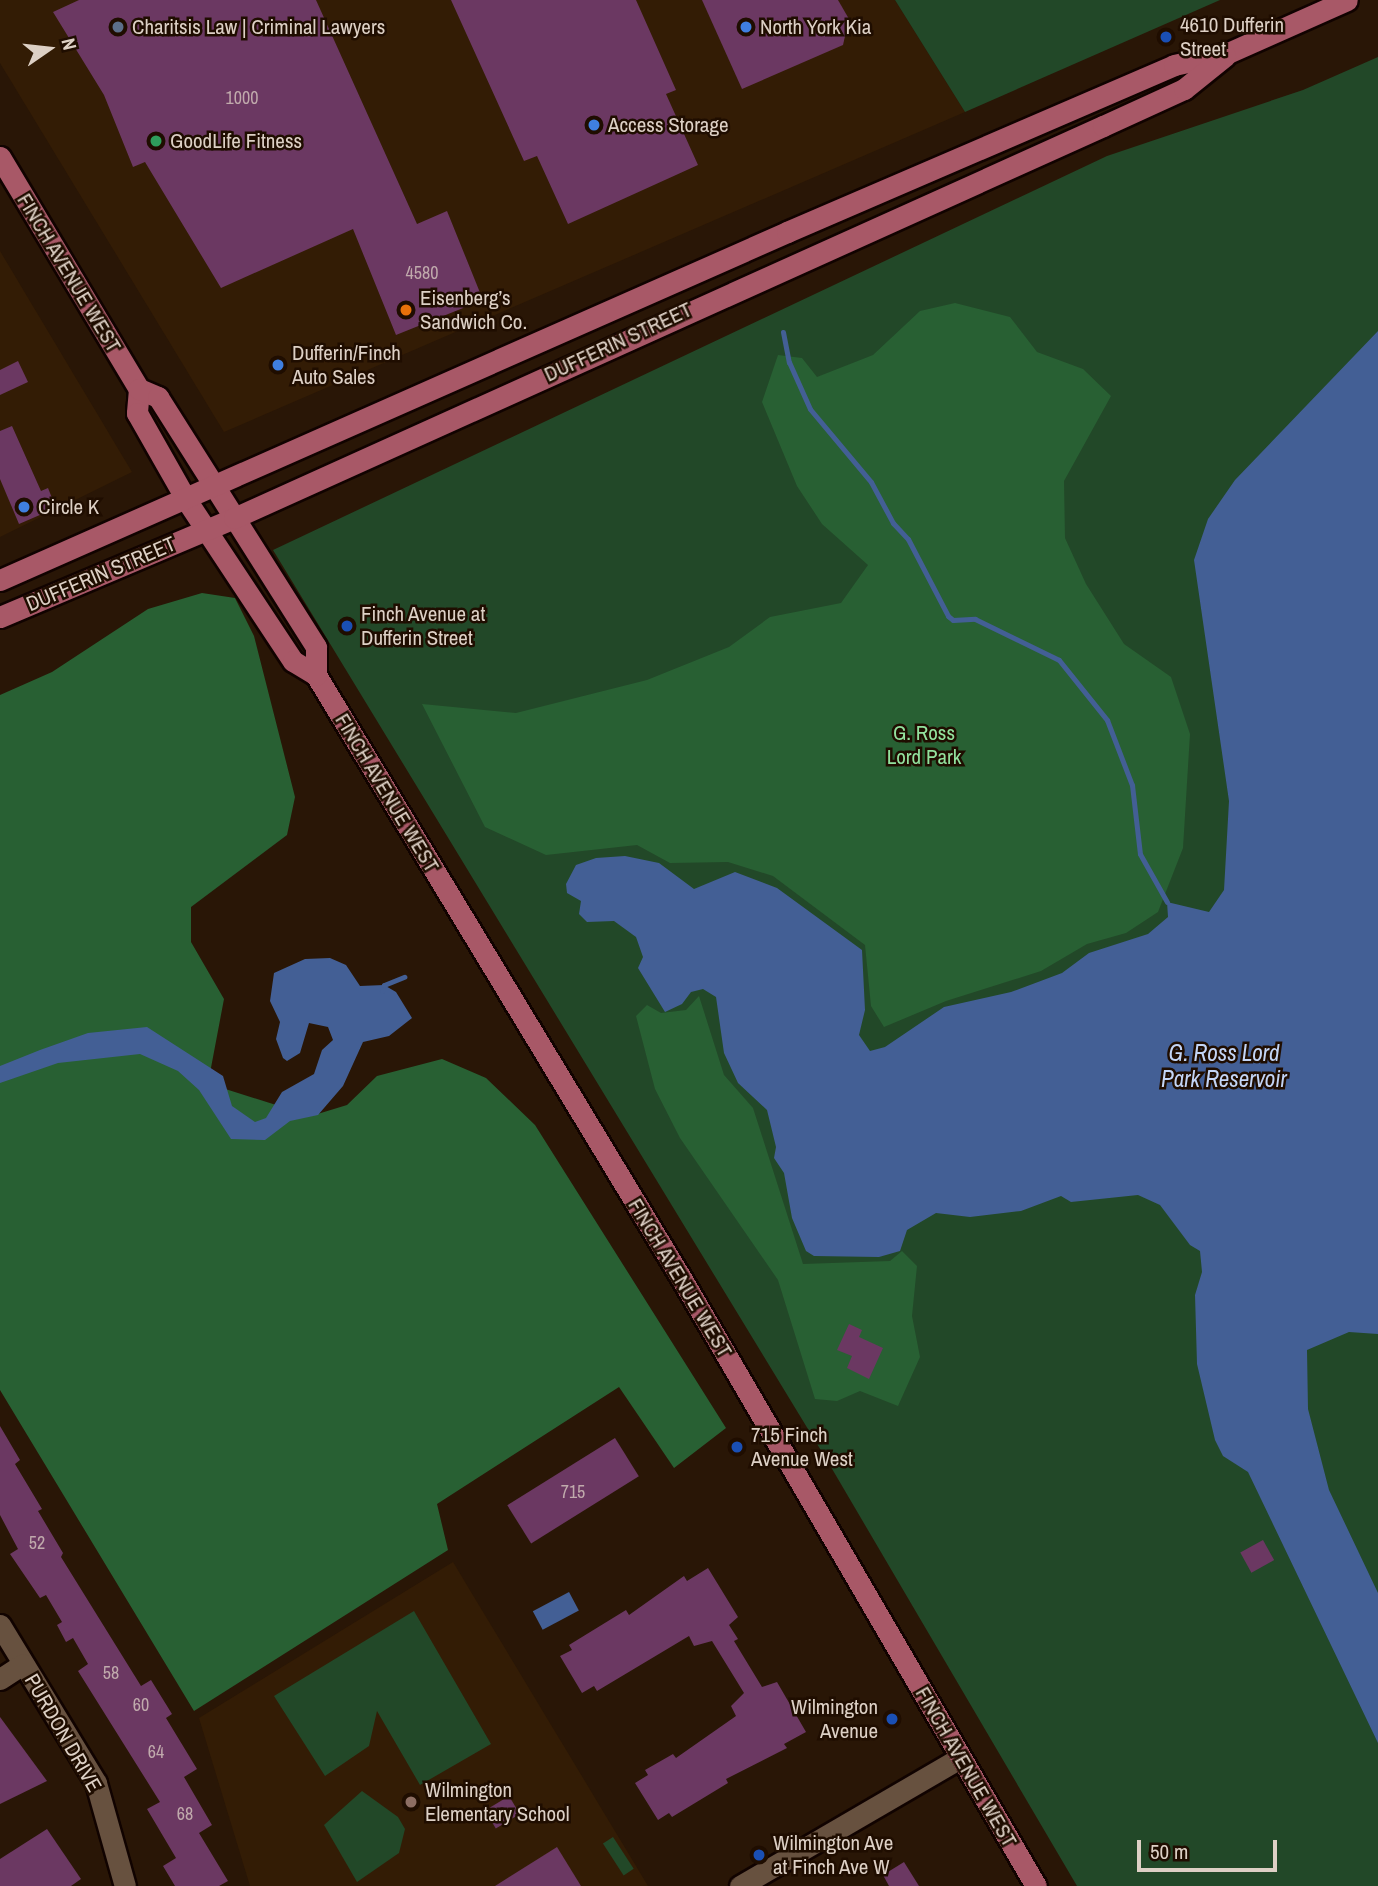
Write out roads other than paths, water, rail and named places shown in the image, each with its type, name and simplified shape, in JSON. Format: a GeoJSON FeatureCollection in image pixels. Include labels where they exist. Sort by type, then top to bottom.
{"type":"FeatureCollection","features":[{"type":"Feature","properties":{"kind":"main road","name":"DUFFERIN STREET"},"geometry":{"type":"LineString","coordinates":[[0,580],[215,489],[787,232],[1174,65],[1228,53],[1347,0]]}},
{"type":"Feature","properties":{"kind":"main road","name":"DUFFERIN STREET"},"geometry":{"type":"LineString","coordinates":[[0,617],[234,518],[1184,89],[1228,53]]}},
{"type":"Feature","properties":{"kind":"main road","name":"FINCH AVENUE WEST"},"geometry":{"type":"LineString","coordinates":[[0,157],[139,389],[137,413],[187,501],[293,661],[316,675],[683,1281],[1036,1886]]}},
{"type":"Feature","properties":{"kind":"main road","name":"FINCH AVENUE WEST"},"geometry":{"type":"LineString","coordinates":[[139,389],[158,397],[316,647],[316,675]]}},
{"type":"Feature","properties":{"kind":"street","name":"PURDON DRIVE"},"geometry":{"type":"LineString","coordinates":[[0,1625],[96,1783],[125,1886]]}},
{"type":"Feature","properties":{"kind":"street"},"geometry":{"type":"LineString","coordinates":[[0,1679],[23,1664]]}},
{"type":"Feature","properties":{"kind":"street"},"geometry":{"type":"LineString","coordinates":[[741,1886],[960,1758]]}},
{"type":"Feature","properties":{"kind":"water","name":"G. Ross Lord Park Reservoir"},"geometry":{"type":"Polygon","coordinates":[[[1378,331],[1378,1334],[1349,1332],[1307,1350],[1308,1409],[1329,1490],[1378,1593],[1378,1743],[1248,1472],[1223,1456],[1215,1440],[1197,1364],[1195,1295],[1202,1272],[1200,1251],[1190,1245],[1160,1205],[1138,1195],[1071,1202],[1061,1196],[1021,1211],[970,1217],[936,1213],[907,1230],[900,1251],[879,1257],[814,1256],[806,1251],[792,1218],[784,1173],[774,1158],[776,1147],[767,1110],[738,1083],[724,1053],[716,997],[703,989],[691,992],[682,1004],[665,1012],[638,968],[643,957],[636,937],[614,921],[587,922],[579,914],[581,901],[567,893],[566,884],[576,865],[596,858],[625,856],[659,863],[694,889],[735,872],[777,888],[862,950],[865,1010],[859,1035],[870,1051],[885,1047],[944,1007],[1011,992],[1062,973],[1089,953],[1148,934],[1168,917],[1167,902],[1209,912],[1224,890],[1229,801],[1194,560],[1208,519],[1235,480],[1378,331]]]}},
{"type":"Feature","properties":{"kind":"water"},"geometry":{"type":"Polygon","coordinates":[[[330,958],[346,965],[360,986],[384,985],[396,992],[412,1018],[389,1036],[363,1042],[343,1086],[318,1115],[290,1121],[265,1140],[231,1139],[199,1090],[178,1071],[140,1054],[58,1063],[0,1083],[0,1066],[40,1050],[88,1033],[147,1027],[223,1076],[232,1106],[255,1122],[266,1118],[282,1092],[314,1074],[322,1050],[333,1040],[328,1027],[309,1023],[300,1053],[287,1061],[283,1058],[276,1039],[280,1022],[270,1001],[274,973],[305,959],[330,958]]]}},
{"type":"Feature","properties":{"kind":"water"},"geometry":{"type":"Polygon","coordinates":[[[569,1592],[579,1611],[543,1630],[533,1611],[569,1592]]]}},
{"type":"Feature","properties":{"kind":"waterway"},"geometry":{"type":"LineString","coordinates":[[783,332],[789,362],[810,409],[871,482],[893,523],[908,539],[948,616],[953,620],[975,619],[1059,660],[1107,720],[1132,785],[1140,854],[1167,902]]}},
{"type":"Feature","properties":{"kind":"waterway"},"geometry":{"type":"LineString","coordinates":[[382,991],[384,985],[404,977]]}},
{"type":"Feature","properties":{"kind":"place","name":"Charitsis Law | Criminal Lawyers"},"geometry":{"type":"Point","coordinates":[118,27]}},
{"type":"Feature","properties":{"kind":"place","name":"North York Kia"},"geometry":{"type":"Point","coordinates":[746,27]}},
{"type":"Feature","properties":{"kind":"place","name":"4610 Dufferin Street"},"geometry":{"type":"Point","coordinates":[1166,37]}},
{"type":"Feature","properties":{"kind":"place","name":"Access Storage"},"geometry":{"type":"Point","coordinates":[594,125]}},
{"type":"Feature","properties":{"kind":"place","name":"GoodLife Fitness"},"geometry":{"type":"Point","coordinates":[156,141]}},
{"type":"Feature","properties":{"kind":"place","name":"Eisenberg’s Sandwich Co."},"geometry":{"type":"Point","coordinates":[406,310]}},
{"type":"Feature","properties":{"kind":"place","name":"Dufferin/Finch Auto Sales"},"geometry":{"type":"Point","coordinates":[278,365]}},
{"type":"Feature","properties":{"kind":"place","name":"Circle K"},"geometry":{"type":"Point","coordinates":[24,507]}},
{"type":"Feature","properties":{"kind":"place","name":"Finch Avenue at Dufferin Street"},"geometry":{"type":"Point","coordinates":[347,626]}},
{"type":"Feature","properties":{"kind":"place","name":"715 Finch Avenue West"},"geometry":{"type":"Point","coordinates":[737,1447]}},
{"type":"Feature","properties":{"kind":"place","name":"Wilmington Avenue"},"geometry":{"type":"Point","coordinates":[892,1719]}},
{"type":"Feature","properties":{"kind":"place","name":"Wilmington Elementary School"},"geometry":{"type":"Point","coordinates":[411,1802]}},
{"type":"Feature","properties":{"kind":"place","name":"Wilmington Ave at Finch Ave W"},"geometry":{"type":"Point","coordinates":[759,1855]}},
{"type":"Feature","properties":{"kind":"park label","name":"G. Ross Lord Park"},"geometry":{"type":"Point","coordinates":[924,745]}}]}
